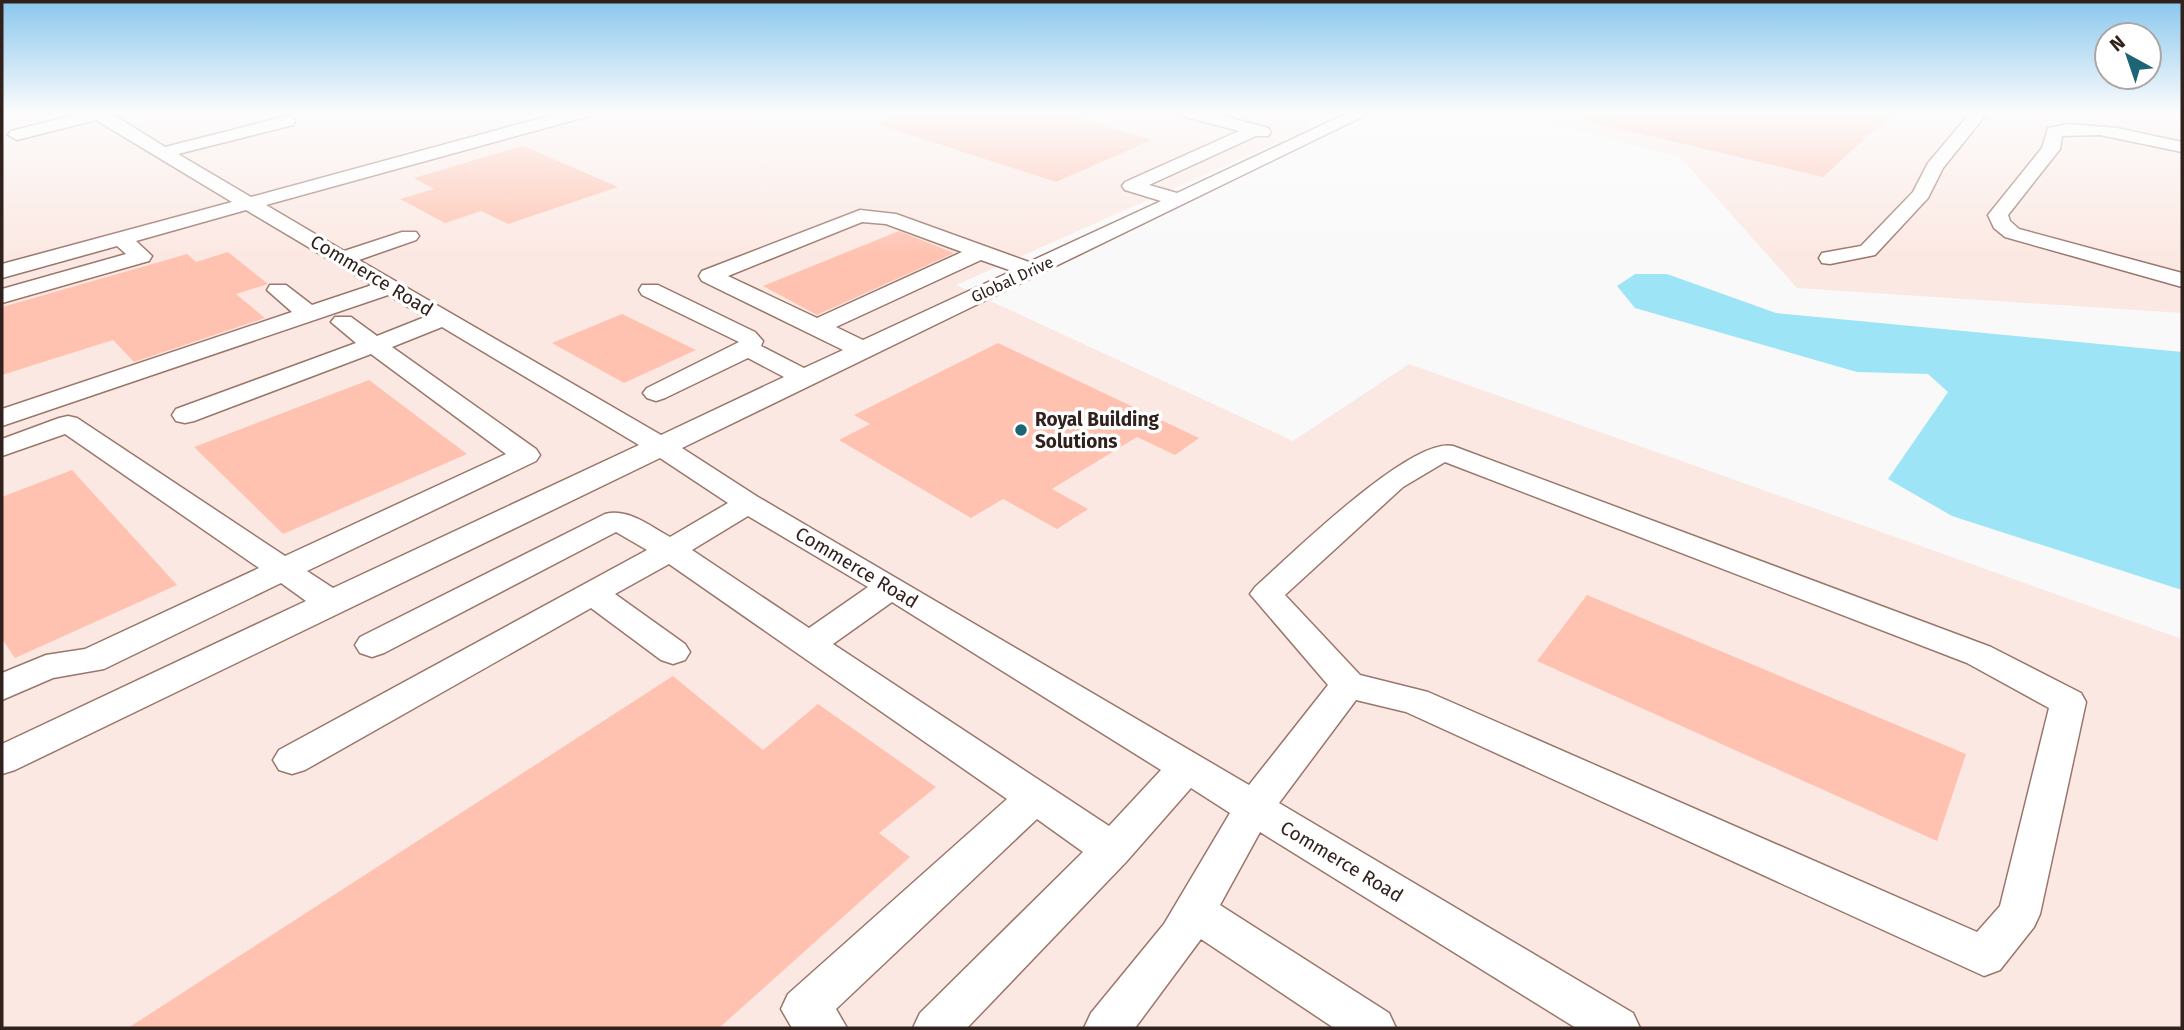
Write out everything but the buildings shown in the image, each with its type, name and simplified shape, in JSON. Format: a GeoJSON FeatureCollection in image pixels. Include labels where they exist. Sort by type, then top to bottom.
{"type":"FeatureCollection","features":[{"type":"Feature","properties":{"kind":"street","name":"Commerce Road"},"geometry":{"type":"LineString","coordinates":[[179,160],[660,446],[748,503],[1617,1028]]}},
{"type":"Feature","properties":{"kind":"street"},"geometry":{"type":"LineString","coordinates":[[2,271],[408,160]]}},
{"type":"Feature","properties":{"kind":"street"},"geometry":{"type":"LineString","coordinates":[[1179,200],[1132,186],[1189,160]]}},
{"type":"Feature","properties":{"kind":"street","name":"Global Drive"},"geometry":{"type":"LineString","coordinates":[[2,760],[1263,160]]}},
{"type":"Feature","properties":{"kind":"street"},"geometry":{"type":"LineString","coordinates":[[1830,258],[1868,251],[1921,194],[1940,160]]}},
{"type":"Feature","properties":{"kind":"street"},"geometry":{"type":"LineString","coordinates":[[2042,160],[1998,215],[2001,224],[2012,233],[2182,280]]}},
{"type":"Feature","properties":{"kind":"street"},"geometry":{"type":"LineString","coordinates":[[863,350],[710,276],[860,216],[889,218],[1030,270]]}},
{"type":"Feature","properties":{"kind":"street"},"geometry":{"type":"LineString","coordinates":[[343,258],[409,236]]}},
{"type":"Feature","properties":{"kind":"street"},"geometry":{"type":"LineString","coordinates":[[2,296],[141,256],[121,238]]}},
{"type":"Feature","properties":{"kind":"street"},"geometry":{"type":"LineString","coordinates":[[817,327],[980,252]]}},
{"type":"Feature","properties":{"kind":"street"},"geometry":{"type":"LineString","coordinates":[[2,418],[392,286]]}},
{"type":"Feature","properties":{"kind":"street"},"geometry":{"type":"LineString","coordinates":[[278,290],[309,314]]}},
{"type":"Feature","properties":{"kind":"street"},"geometry":{"type":"LineString","coordinates":[[650,290],[751,341],[748,349],[656,393]]}},
{"type":"Feature","properties":{"kind":"street"},"geometry":{"type":"LineString","coordinates":[[185,415],[445,318]]}},
{"type":"Feature","properties":{"kind":"street"},"geometry":{"type":"LineString","coordinates":[[2,687],[46,667],[92,660],[526,455],[343,323]]}},
{"type":"Feature","properties":{"kind":"street"},"geometry":{"type":"LineString","coordinates":[[748,349],[803,377]]}},
{"type":"Feature","properties":{"kind":"street"},"geometry":{"type":"LineString","coordinates":[[2,448],[68,424],[332,603]]}},
{"type":"Feature","properties":{"kind":"street"},"geometry":{"type":"LineString","coordinates":[[1443,452],[1979,655],[2068,702],[2019,914],[1984,956],[1415,701],[1348,685],[1266,594],[1393,481],[1443,452]]}},
{"type":"Feature","properties":{"kind":"street"},"geometry":{"type":"LineString","coordinates":[[292,760],[670,550],[748,503]]}},
{"type":"Feature","properties":{"kind":"street"},"geometry":{"type":"LineString","coordinates":[[372,645],[616,520],[670,550],[1112,850]]}},
{"type":"Feature","properties":{"kind":"street"},"geometry":{"type":"LineString","coordinates":[[809,644],[891,587]]}},
{"type":"Feature","properties":{"kind":"street"},"geometry":{"type":"LineString","coordinates":[[592,593],[673,652]]}},
{"type":"Feature","properties":{"kind":"street"},"geometry":{"type":"LineString","coordinates":[[1107,1028],[1179,938],[1254,807],[1348,685]]}},
{"type":"Feature","properties":{"kind":"street"},"geometry":{"type":"LineString","coordinates":[[936,1028],[1112,850],[1188,767]]}},
{"type":"Feature","properties":{"kind":"street"},"geometry":{"type":"LineString","coordinates":[[824,1028],[804,1009],[1034,797]]}},
{"type":"Feature","properties":{"kind":"street"},"geometry":{"type":"LineString","coordinates":[[1194,911],[1373,1028]]}},
{"type":"Feature","properties":{"kind":"shaded area"},"geometry":{"type":"Polygon","coordinates":[[[2,160],[1238,160],[956,285],[1293,441],[1409,364],[2182,639],[2182,1028],[2,1028],[2,160]]]}},
{"type":"Feature","properties":{"kind":"shaded area"},"geometry":{"type":"Polygon","coordinates":[[[1683,160],[2182,160],[2182,313],[1797,288],[1683,160]]]}},
{"type":"Feature","properties":{"kind":"water"},"geometry":{"type":"Polygon","coordinates":[[[1635,274],[1667,274],[1776,313],[2182,352],[2182,590],[1952,516],[1888,479],[1948,392],[1928,374],[1857,372],[1635,308],[1617,286],[1635,274]]]}},
{"type":"Feature","properties":{"kind":"place","name":"Royal Building Solutions"},"geometry":{"type":"Point","coordinates":[1021,430]}}]}
